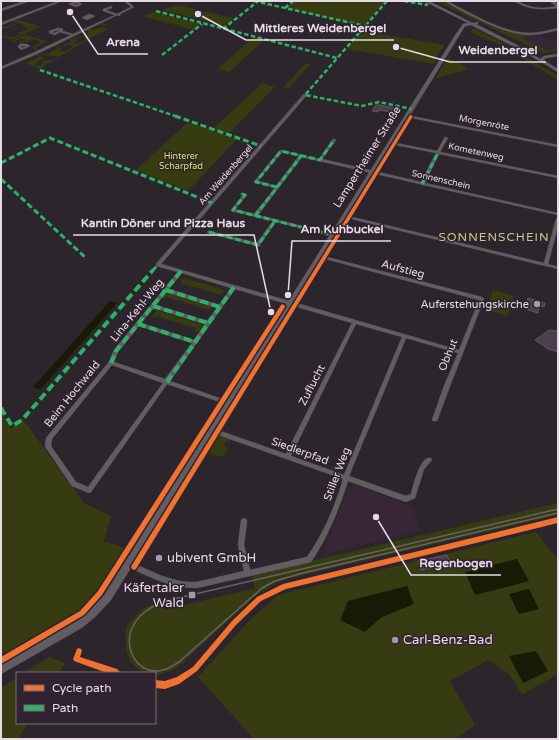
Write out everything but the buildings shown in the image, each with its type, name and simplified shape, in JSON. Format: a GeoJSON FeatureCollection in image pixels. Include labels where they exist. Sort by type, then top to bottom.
{"type":"FeatureCollection","features":[{"type":"Feature","properties":{"kind":"street"},"geometry":{"type":"LineString","coordinates":[[1,10],[28,1]]}},
{"type":"Feature","properties":{"kind":"street"},"geometry":{"type":"LineString","coordinates":[[1,24],[61,1]]}},
{"type":"Feature","properties":{"kind":"street"},"geometry":{"type":"LineString","coordinates":[[68,1],[73,3]]}},
{"type":"Feature","properties":{"kind":"street"},"geometry":{"type":"LineString","coordinates":[[1,68],[39,52],[133,7],[125,1]]}},
{"type":"Feature","properties":{"kind":"street"},"geometry":{"type":"LineString","coordinates":[[426,1],[558,65]]}},
{"type":"Feature","properties":{"kind":"street"},"geometry":{"type":"LineString","coordinates":[[432,1],[473,24]]}},
{"type":"Feature","properties":{"kind":"street"},"geometry":{"type":"LineString","coordinates":[[445,1],[486,21],[518,32],[535,34],[558,29]]}},
{"type":"Feature","properties":{"kind":"street"},"geometry":{"type":"LineString","coordinates":[[515,1],[526,7],[535,9],[558,7]]}},
{"type":"Feature","properties":{"kind":"street"},"geometry":{"type":"LineString","coordinates":[[551,1],[558,7]]}},
{"type":"Feature","properties":{"kind":"street"},"geometry":{"type":"LineString","coordinates":[[111,7],[104,10],[119,15]]}},
{"type":"Feature","properties":{"kind":"street"},"geometry":{"type":"LineString","coordinates":[[93,17],[103,21]]}},
{"type":"Feature","properties":{"kind":"street","name":"Lampertheimer Straße"},"geometry":{"type":"LineString","coordinates":[[1,669],[80,624],[108,597],[462,28],[473,24]]}},
{"type":"Feature","properties":{"kind":"street"},"geometry":{"type":"LineString","coordinates":[[60,31],[72,35]]}},
{"type":"Feature","properties":{"kind":"street"},"geometry":{"type":"LineString","coordinates":[[27,48],[39,52]]}},
{"type":"Feature","properties":{"kind":"street"},"geometry":{"type":"LineString","coordinates":[[545,59],[558,56]]}},
{"type":"Feature","properties":{"kind":"street"},"geometry":{"type":"LineString","coordinates":[[545,59],[558,71]]}},
{"type":"Feature","properties":{"kind":"street","name":"Am Weidenbergel"},"geometry":{"type":"LineString","coordinates":[[158,265],[305,95]]}},
{"type":"Feature","properties":{"kind":"street","name":"Morgenröte"},"geometry":{"type":"LineString","coordinates":[[407,116],[558,146]]}},
{"type":"Feature","properties":{"kind":"street"},"geometry":{"type":"LineString","coordinates":[[422,184],[446,138]]}},
{"type":"Feature","properties":{"kind":"street"},"geometry":{"type":"LineString","coordinates":[[320,160],[334,140]]}},
{"type":"Feature","properties":{"kind":"street","name":"Kometenweg"},"geometry":{"type":"LineString","coordinates":[[390,143],[558,177]]}},
{"type":"Feature","properties":{"kind":"street","name":"Sonnenschein"},"geometry":{"type":"LineString","coordinates":[[278,187],[256,182],[281,151],[558,214]]}},
{"type":"Feature","properties":{"kind":"street"},"geometry":{"type":"LineString","coordinates":[[255,216],[301,156]]}},
{"type":"Feature","properties":{"kind":"street"},"geometry":{"type":"LineString","coordinates":[[242,194],[245,195],[233,210],[333,235]]}},
{"type":"Feature","properties":{"kind":"street"},"geometry":{"type":"LineString","coordinates":[[344,216],[558,268]]}},
{"type":"Feature","properties":{"kind":"street"},"geometry":{"type":"LineString","coordinates":[[546,265],[558,219]]}},
{"type":"Feature","properties":{"kind":"street"},"geometry":{"type":"LineString","coordinates":[[209,232],[258,245],[275,221]]}},
{"type":"Feature","properties":{"kind":"street","name":"Aufstieg"},"geometry":{"type":"LineString","coordinates":[[319,256],[482,299]]}},
{"type":"Feature","properties":{"kind":"street","name":"Lina-Kehl-Weg"},"geometry":{"type":"LineString","coordinates":[[158,265],[460,352]]}},
{"type":"Feature","properties":{"kind":"street","name":"Lina-Kehl-Weg"},"geometry":{"type":"LineString","coordinates":[[111,363],[116,351],[181,271]]}},
{"type":"Feature","properties":{"kind":"street"},"geometry":{"type":"LineString","coordinates":[[167,382],[234,287]]}},
{"type":"Feature","properties":{"kind":"street"},"geometry":{"type":"LineString","coordinates":[[166,290],[220,307]]}},
{"type":"Feature","properties":{"kind":"street","name":"Obhut"},"geometry":{"type":"LineString","coordinates":[[436,420],[460,352],[482,299]]}},
{"type":"Feature","properties":{"kind":"street"},"geometry":{"type":"LineString","coordinates":[[152,306],[208,323]]}},
{"type":"Feature","properties":{"kind":"street","name":"Zuflucht"},"geometry":{"type":"LineString","coordinates":[[287,457],[355,322]]}},
{"type":"Feature","properties":{"kind":"street"},"geometry":{"type":"LineString","coordinates":[[138,324],[195,342]]}},
{"type":"Feature","properties":{"kind":"street","name":"Stiller Weg"},"geometry":{"type":"LineString","coordinates":[[128,564],[159,578],[183,586],[197,585],[309,560],[316,550],[406,336]]}},
{"type":"Feature","properties":{"kind":"street","name":"Beim Hochwald"},"geometry":{"type":"LineString","coordinates":[[167,382],[89,490],[74,484],[48,446],[48,442],[111,363],[229,403]]}},
{"type":"Feature","properties":{"kind":"street","name":"Siedlerpfad"},"geometry":{"type":"LineString","coordinates":[[212,430],[406,499],[413,496],[422,468],[429,460]]}},
{"type":"Feature","properties":{"kind":"street"},"geometry":{"type":"LineString","coordinates":[[244,522],[241,545],[248,574]]}},
{"type":"Feature","properties":{"kind":"shaded area"},"geometry":{"type":"Polygon","coordinates":[[[540,35],[550,41],[558,40],[558,51],[553,52],[523,39],[525,36],[540,35]]]}},
{"type":"Feature","properties":{"kind":"shaded area"},"geometry":{"type":"Polygon","coordinates":[[[110,301],[117,303],[40,390],[33,387],[110,301]]]}},
{"type":"Feature","properties":{"kind":"shaded area"},"geometry":{"type":"Polygon","coordinates":[[[354,485],[411,506],[420,528],[419,531],[322,555],[349,487],[354,485]]]}},
{"type":"Feature","properties":{"kind":"shaded area"},"geometry":{"type":"Polygon","coordinates":[[[517,559],[529,581],[475,595],[465,572],[517,559]]]}},
{"type":"Feature","properties":{"kind":"shaded area"},"geometry":{"type":"Polygon","coordinates":[[[407,586],[414,604],[382,617],[365,632],[340,620],[348,601],[407,586]]]}},
{"type":"Feature","properties":{"kind":"shaded area"},"geometry":{"type":"Polygon","coordinates":[[[529,589],[539,609],[519,614],[509,594],[529,589]]]}},
{"type":"Feature","properties":{"kind":"shaded area"},"geometry":{"type":"Polygon","coordinates":[[[536,651],[548,671],[523,683],[509,656],[536,651]]]}},
{"type":"Feature","properties":{"kind":"green space"},"geometry":{"type":"Polygon","coordinates":[[[294,1],[386,1],[363,26],[286,8],[294,1]]]}},
{"type":"Feature","properties":{"kind":"green space"},"geometry":{"type":"Polygon","coordinates":[[[435,1],[441,1],[499,28],[531,36],[526,36],[523,39],[550,51],[558,47],[558,51],[544,53],[435,1]]]}},
{"type":"Feature","properties":{"kind":"green space"},"geometry":{"type":"Polygon","coordinates":[[[177,5],[235,19],[226,26],[162,10],[177,5]]]}},
{"type":"Feature","properties":{"kind":"green space"},"geometry":{"type":"Polygon","coordinates":[[[155,12],[200,24],[193,30],[143,16],[155,12]]]}},
{"type":"Feature","properties":{"kind":"green space"},"geometry":{"type":"Polygon","coordinates":[[[16,19],[40,27],[11,40],[2,36],[5,35],[10,38],[29,29],[18,23],[5,29],[1,27],[17,23],[13,21],[16,19]]]}},
{"type":"Feature","properties":{"kind":"green space"},"geometry":{"type":"Polygon","coordinates":[[[102,23],[107,25],[103,28],[109,29],[94,36],[39,69],[21,61],[26,63],[40,57],[36,55],[37,54],[45,58],[36,62],[37,63],[34,65],[39,66],[44,63],[40,62],[55,59],[58,57],[39,53],[47,54],[58,48],[53,46],[63,48],[58,51],[66,51],[73,47],[69,44],[64,47],[56,45],[63,46],[73,40],[68,38],[78,40],[73,43],[78,44],[87,39],[84,38],[85,36],[80,39],[72,37],[80,38],[89,32],[86,31],[87,29],[94,30],[105,26],[100,24],[102,23]]]}},
{"type":"Feature","properties":{"kind":"green space"},"geometry":{"type":"Polygon","coordinates":[[[476,29],[558,76],[558,80],[500,45],[472,33],[471,30],[476,29]]]}},
{"type":"Feature","properties":{"kind":"green space"},"geometry":{"type":"Polygon","coordinates":[[[362,31],[445,45],[434,64],[347,49],[362,31]]]}},
{"type":"Feature","properties":{"kind":"green space"},"geometry":{"type":"Polygon","coordinates":[[[25,35],[52,43],[45,42],[36,47],[36,49],[40,50],[38,51],[31,48],[41,42],[33,39],[18,44],[26,40],[21,38],[13,42],[11,41],[25,35]]]}},
{"type":"Feature","properties":{"kind":"green space"},"geometry":{"type":"Polygon","coordinates":[[[253,37],[264,40],[229,72],[218,69],[253,37]]]}},
{"type":"Feature","properties":{"kind":"green space"},"geometry":{"type":"Polygon","coordinates":[[[448,58],[451,59],[469,69],[436,78],[448,58]]]}},
{"type":"Feature","properties":{"kind":"green space"},"geometry":{"type":"Polygon","coordinates":[[[306,63],[311,64],[288,89],[283,88],[306,63]]]}},
{"type":"Feature","properties":{"kind":"green space"},"geometry":{"type":"Polygon","coordinates":[[[262,83],[275,87],[228,134],[213,129],[262,83]]]}},
{"type":"Feature","properties":{"kind":"green space","name":"Hinterer Scharpfad"},"geometry":{"type":"Polygon","coordinates":[[[188,122],[237,139],[188,191],[136,170],[188,122]]]}},
{"type":"Feature","properties":{"kind":"green space"},"geometry":{"type":"Polygon","coordinates":[[[183,278],[225,290],[221,295],[180,283],[183,278]]]}},
{"type":"Feature","properties":{"kind":"green space"},"geometry":{"type":"Polygon","coordinates":[[[493,290],[514,296],[508,316],[486,310],[493,290]]]}},
{"type":"Feature","properties":{"kind":"green space"},"geometry":{"type":"Polygon","coordinates":[[[167,292],[212,306],[209,310],[166,297],[162,299],[167,292]]]}},
{"type":"Feature","properties":{"kind":"green space"},"geometry":{"type":"Polygon","coordinates":[[[157,310],[203,325],[198,332],[195,331],[196,328],[156,316],[154,318],[152,317],[157,310]]]}},
{"type":"Feature","properties":{"kind":"green space"},"geometry":{"type":"Polygon","coordinates":[[[1,412],[11,429],[22,418],[84,503],[111,516],[104,541],[124,548],[98,595],[71,619],[1,657],[1,412]]]}},
{"type":"Feature","properties":{"kind":"green space"},"geometry":{"type":"Polygon","coordinates":[[[218,435],[231,440],[229,442],[226,441],[224,446],[228,448],[221,457],[207,453],[218,435]]]}},
{"type":"Feature","properties":{"kind":"green space"},"geometry":{"type":"Polygon","coordinates":[[[558,503],[558,515],[290,578],[276,583],[253,598],[173,670],[157,675],[156,672],[143,672],[132,664],[126,646],[126,627],[142,610],[150,604],[162,600],[164,610],[255,588],[252,575],[558,503]]]}},
{"type":"Feature","properties":{"kind":"green space","name":"Carl-Benz-Bad"},"geometry":{"type":"Polygon","coordinates":[[[536,532],[558,560],[558,674],[522,695],[510,675],[488,660],[450,681],[475,725],[455,739],[254,739],[198,677],[250,620],[278,595],[536,532]]]}},
{"type":"Feature","properties":{"kind":"green space"},"geometry":{"type":"Polygon","coordinates":[[[49,657],[65,663],[60,672],[26,672],[49,657]]]}},
{"type":"Feature","properties":{"kind":"green space"},"geometry":{"type":"Polygon","coordinates":[[[16,679],[16,724],[27,724],[18,739],[1,739],[1,688],[16,679]]]}},
{"type":"Feature","properties":{"kind":"tram line"},"geometry":{"type":"LineString","coordinates":[[558,509],[161,602],[145,612],[135,622],[130,634],[129,642],[131,651],[134,658],[146,669],[154,671],[165,669],[179,662],[262,588],[275,581],[303,573],[558,513]]}},
{"type":"Feature","properties":{"kind":"marked path"},"geometry":{"type":"LineString","coordinates":[[254,1],[365,26]]}},
{"type":"Feature","properties":{"kind":"marked path"},"geometry":{"type":"LineString","coordinates":[[285,8],[293,1]]}},
{"type":"Feature","properties":{"kind":"marked path"},"geometry":{"type":"LineString","coordinates":[[387,1],[305,95],[362,106],[379,102],[411,109]]}},
{"type":"Feature","properties":{"kind":"marked path"},"geometry":{"type":"LineString","coordinates":[[404,1],[428,5]]}},
{"type":"Feature","properties":{"kind":"marked path"},"geometry":{"type":"LineString","coordinates":[[223,29],[257,2]]}},
{"type":"Feature","properties":{"kind":"marked path"},"geometry":{"type":"LineString","coordinates":[[156,11],[337,58]]}},
{"type":"Feature","properties":{"kind":"marked path"},"geometry":{"type":"LineString","coordinates":[[162,55],[202,24]]}},
{"type":"Feature","properties":{"kind":"marked path"},"geometry":{"type":"LineString","coordinates":[[40,70],[261,146]]}},
{"type":"Feature","properties":{"kind":"marked path"},"geometry":{"type":"LineString","coordinates":[[1,163],[50,138],[212,203]]}},
{"type":"Feature","properties":{"kind":"marked path"},"geometry":{"type":"LineString","coordinates":[[277,187],[256,182],[281,151],[320,160],[334,140]]}},
{"type":"Feature","properties":{"kind":"marked path"},"geometry":{"type":"LineString","coordinates":[[422,184],[438,153]]}},
{"type":"Feature","properties":{"kind":"marked path"},"geometry":{"type":"LineString","coordinates":[[255,216],[301,156]]}},
{"type":"Feature","properties":{"kind":"marked path"},"geometry":{"type":"LineString","coordinates":[[1,179],[86,258]]}},
{"type":"Feature","properties":{"kind":"marked path"},"geometry":{"type":"LineString","coordinates":[[242,194],[245,195],[233,210],[328,234]]}},
{"type":"Feature","properties":{"kind":"marked path"},"geometry":{"type":"LineString","coordinates":[[209,232],[258,245],[275,221]]}},
{"type":"Feature","properties":{"kind":"marked path"},"geometry":{"type":"LineString","coordinates":[[1,408],[12,426],[22,420],[158,265]]}},
{"type":"Feature","properties":{"kind":"marked path"},"geometry":{"type":"LineString","coordinates":[[111,363],[116,351],[181,271]]}},
{"type":"Feature","properties":{"kind":"marked path"},"geometry":{"type":"LineString","coordinates":[[167,382],[234,287]]}},
{"type":"Feature","properties":{"kind":"marked path"},"geometry":{"type":"LineString","coordinates":[[166,290],[220,307]]}},
{"type":"Feature","properties":{"kind":"marked path"},"geometry":{"type":"LineString","coordinates":[[153,306],[208,323]]}},
{"type":"Feature","properties":{"kind":"marked path"},"geometry":{"type":"LineString","coordinates":[[138,324],[195,342]]}},
{"type":"Feature","properties":{"kind":"cycle path"},"geometry":{"type":"LineString","coordinates":[[134,567],[411,116]]}},
{"type":"Feature","properties":{"kind":"cycle path"},"geometry":{"type":"LineString","coordinates":[[1,661],[82,613],[100,593],[283,306]]}},
{"type":"Feature","properties":{"kind":"cycle path"},"geometry":{"type":"LineString","coordinates":[[156,684],[165,685],[179,680],[195,669],[234,623],[259,599],[285,586],[558,520]]}},
{"type":"Feature","properties":{"kind":"cycle path"},"geometry":{"type":"LineString","coordinates":[[79,651],[76,659],[114,672]]}},
{"type":"Feature","properties":{"kind":"place","name":"Arena"},"geometry":{"type":"Point","coordinates":[70,12]}},
{"type":"Feature","properties":{"kind":"place","name":"Mittleres Weidenbergel"},"geometry":{"type":"Point","coordinates":[198,14]}},
{"type":"Feature","properties":{"kind":"place","name":"Weidenbergel"},"geometry":{"type":"Point","coordinates":[396,47]}},
{"type":"Feature","properties":{"kind":"place","name":"Am Kuhbuckel"},"geometry":{"type":"Point","coordinates":[288,295]}},
{"type":"Feature","properties":{"kind":"place","name":"Auferstehungskirche"},"geometry":{"type":"Point","coordinates":[537,304]}},
{"type":"Feature","properties":{"kind":"place","name":"Kantin Döner und Pizza Haus"},"geometry":{"type":"Point","coordinates":[271,312]}},
{"type":"Feature","properties":{"kind":"place","name":"Regenbogen"},"geometry":{"type":"Point","coordinates":[376,517]}},
{"type":"Feature","properties":{"kind":"place","name":"ubivent GmbH"},"geometry":{"type":"Point","coordinates":[159,558]}},
{"type":"Feature","properties":{"kind":"place","name":"Käfertaler Wald"},"geometry":{"type":"Point","coordinates":[192,595]}},
{"type":"Feature","properties":{"kind":"place","name":"Carl-Benz-Bad"},"geometry":{"type":"Point","coordinates":[395,640]}},
{"type":"Feature","properties":{"kind":"district","name":"SONNENSCHEIN"},"geometry":{"type":"Point","coordinates":[494,237]}}]}
